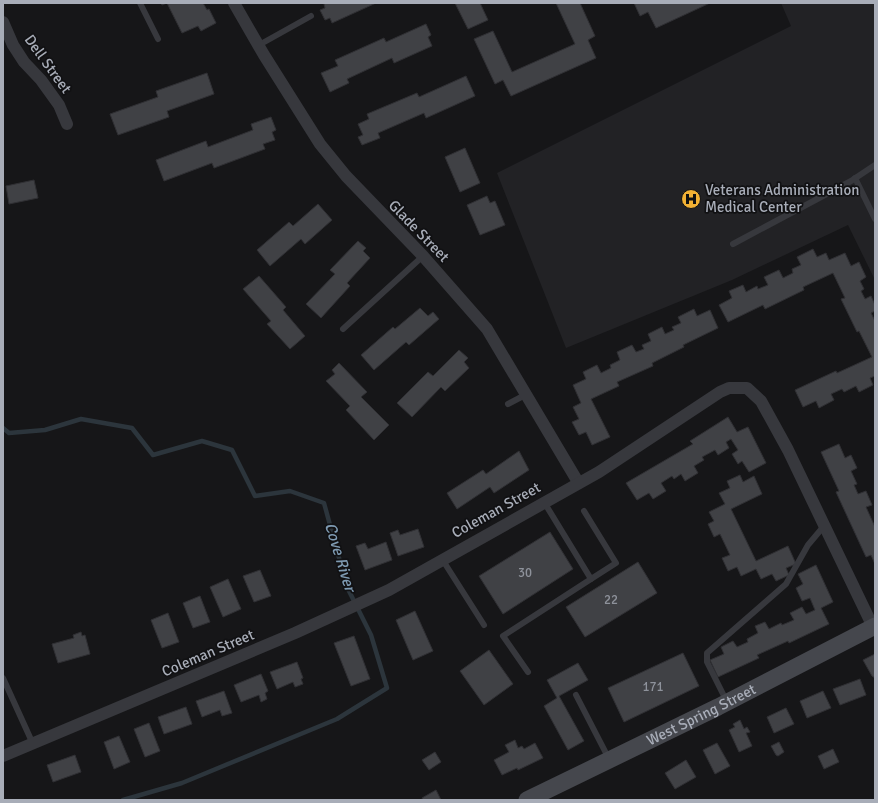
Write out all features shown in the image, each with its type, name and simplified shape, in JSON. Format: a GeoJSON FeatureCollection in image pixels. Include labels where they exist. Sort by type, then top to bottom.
{"type":"FeatureCollection","features":[{"type":"Feature","properties":{"kind":"main road","name":"West Spring Street"},"geometry":{"type":"LineString","coordinates":[[527,800],[727,702],[874,627]]}},
{"type":"Feature","properties":{"kind":"street","name":"Glade Street"},"geometry":{"type":"LineString","coordinates":[[234,3],[320,144],[361,192],[423,256],[487,329],[578,482]]}},
{"type":"Feature","properties":{"kind":"street","name":"Dell Street"},"geometry":{"type":"LineString","coordinates":[[3,22],[13,45],[24,62],[41,80],[58,105],[67,124]]}},
{"type":"Feature","properties":{"kind":"street","name":"Coleman Street"},"geometry":{"type":"LineString","coordinates":[[3,756],[295,634],[389,590],[578,482],[599,472],[720,392],[739,387],[747,388],[761,400],[874,627]]}},
{"type":"Feature","properties":{"kind":"lane"},"geometry":{"type":"LineString","coordinates":[[140,3],[158,39]]}},
{"type":"Feature","properties":{"kind":"lane"},"geometry":{"type":"LineString","coordinates":[[259,45],[312,16]]}},
{"type":"Feature","properties":{"kind":"lane"},"geometry":{"type":"LineString","coordinates":[[733,244],[855,178],[875,165]]}},
{"type":"Feature","properties":{"kind":"lane"},"geometry":{"type":"LineString","coordinates":[[855,178],[875,219]]}},
{"type":"Feature","properties":{"kind":"lane"},"geometry":{"type":"LineString","coordinates":[[343,329],[423,256]]}},
{"type":"Feature","properties":{"kind":"lane"},"geometry":{"type":"LineString","coordinates":[[508,404],[527,394]]}},
{"type":"Feature","properties":{"kind":"lane"},"geometry":{"type":"LineString","coordinates":[[544,502],[591,579]]}},
{"type":"Feature","properties":{"kind":"lane"},"geometry":{"type":"LineString","coordinates":[[528,672],[503,636],[616,563],[584,511]]}},
{"type":"Feature","properties":{"kind":"lane"},"geometry":{"type":"LineString","coordinates":[[727,702],[707,662],[707,653],[786,584],[808,545],[824,526]]}},
{"type":"Feature","properties":{"kind":"lane"},"geometry":{"type":"LineString","coordinates":[[442,559],[484,625]]}},
{"type":"Feature","properties":{"kind":"lane"},"geometry":{"type":"LineString","coordinates":[[3,678],[33,744]]}},
{"type":"Feature","properties":{"kind":"lane"},"geometry":{"type":"LineString","coordinates":[[576,696],[610,760]]}},
{"type":"Feature","properties":{"kind":"shaded area","name":"Veterans Administration Medical Center"},"geometry":{"type":"Polygon","coordinates":[[[781,3],[875,3],[875,280],[848,225],[732,280],[566,348],[497,173],[791,26],[781,3]]]}},
{"type":"Feature","properties":{"kind":"building"},"geometry":{"type":"Polygon","coordinates":[[[167,3],[203,3],[207,10],[209,9],[216,23],[201,31],[198,26],[182,33],[167,3]]]}},
{"type":"Feature","properties":{"kind":"building"},"geometry":{"type":"Polygon","coordinates":[[[376,3],[332,23],[330,18],[325,20],[320,10],[325,8],[324,4],[376,3]]]}},
{"type":"Feature","properties":{"kind":"building"},"geometry":{"type":"Polygon","coordinates":[[[455,3],[480,3],[488,20],[468,29],[455,3]]]}},
{"type":"Feature","properties":{"kind":"building"},"geometry":{"type":"Polygon","coordinates":[[[556,3],[580,3],[595,36],[588,40],[596,58],[511,96],[503,80],[495,84],[474,39],[493,31],[512,72],[575,44],[556,3]]]}},
{"type":"Feature","properties":{"kind":"building"},"geometry":{"type":"Polygon","coordinates":[[[634,3],[710,3],[656,28],[648,12],[640,16],[634,3]]]}},
{"type":"Feature","properties":{"kind":"building"},"geometry":{"type":"Polygon","coordinates":[[[426,24],[431,35],[428,37],[432,46],[394,63],[392,58],[347,79],[349,83],[330,92],[321,73],[338,66],[335,60],[384,38],[386,42],[426,24]]]}},
{"type":"Feature","properties":{"kind":"building"},"geometry":{"type":"Polygon","coordinates":[[[207,73],[214,94],[167,111],[169,117],[118,135],[110,114],[158,97],[156,91],[207,73]]]}},
{"type":"Feature","properties":{"kind":"building"},"geometry":{"type":"Polygon","coordinates":[[[466,76],[475,96],[426,118],[424,113],[378,133],[380,138],[362,145],[358,137],[363,135],[358,124],[369,119],[367,114],[417,93],[419,97],[466,76]]]}},
{"type":"Feature","properties":{"kind":"building"},"geometry":{"type":"Polygon","coordinates":[[[271,117],[276,130],[272,132],[275,140],[263,144],[265,149],[214,168],[212,163],[164,181],[156,160],[206,141],[208,147],[253,130],[251,124],[271,117]]]}},
{"type":"Feature","properties":{"kind":"building"},"geometry":{"type":"Polygon","coordinates":[[[465,148],[480,183],[460,192],[445,157],[465,148]]]}},
{"type":"Feature","properties":{"kind":"building"},"geometry":{"type":"Polygon","coordinates":[[[34,180],[38,198],[9,204],[6,186],[34,180]]]}},
{"type":"Feature","properties":{"kind":"building"},"geometry":{"type":"Polygon","coordinates":[[[487,196],[490,203],[495,201],[505,225],[480,235],[467,205],[487,196]]]}},
{"type":"Feature","properties":{"kind":"building"},"geometry":{"type":"Polygon","coordinates":[[[318,204],[332,220],[305,244],[301,239],[270,266],[257,250],[289,222],[293,226],[318,204]]]}},
{"type":"Feature","properties":{"kind":"building"},"geometry":{"type":"Polygon","coordinates":[[[358,241],[366,248],[363,251],[370,258],[347,283],[350,286],[321,318],[306,304],[335,274],[330,270],[358,241]]]}},
{"type":"Feature","properties":{"kind":"building"},"geometry":{"type":"Polygon","coordinates":[[[813,249],[817,257],[826,253],[829,260],[845,253],[851,266],[859,262],[866,277],[860,281],[864,289],[861,291],[865,299],[871,296],[875,305],[875,311],[871,313],[875,321],[875,376],[870,378],[873,385],[859,392],[856,386],[844,392],[842,389],[831,394],[834,400],[819,408],[816,401],[803,407],[795,390],[836,371],[837,373],[872,357],[859,331],[857,332],[841,299],[845,298],[833,273],[803,287],[804,290],[765,309],[763,305],[728,322],[719,305],[732,298],[729,291],[743,285],[746,292],[757,286],[758,289],[768,285],[764,277],[779,270],[783,278],[793,273],[792,269],[801,265],[797,257],[813,249]]]}},
{"type":"Feature","properties":{"kind":"building"},"geometry":{"type":"Polygon","coordinates":[[[259,276],[286,307],[283,310],[305,336],[290,349],[267,324],[271,321],[243,289],[259,276]]]}},
{"type":"Feature","properties":{"kind":"building"},"geometry":{"type":"Polygon","coordinates":[[[420,308],[428,316],[433,312],[439,319],[409,345],[406,342],[374,370],[361,355],[393,327],[395,329],[420,308]]]}},
{"type":"Feature","properties":{"kind":"building"},"geometry":{"type":"Polygon","coordinates":[[[694,309],[697,316],[710,310],[718,328],[683,345],[684,347],[652,363],[653,366],[617,382],[619,386],[591,399],[610,437],[592,445],[586,432],[579,435],[572,422],[579,419],[573,407],[581,403],[573,385],[586,379],[583,372],[597,365],[601,373],[611,368],[610,365],[620,360],[617,352],[632,345],[636,352],[644,349],[642,345],[651,341],[648,334],[662,327],[665,334],[674,330],[672,327],[681,323],[678,317],[694,309]]]}},
{"type":"Feature","properties":{"kind":"building"},"geometry":{"type":"Polygon","coordinates":[[[459,350],[468,358],[464,362],[469,368],[445,391],[441,387],[412,417],[397,403],[428,372],[433,376],[459,350]]]}},
{"type":"Feature","properties":{"kind":"building"},"geometry":{"type":"Polygon","coordinates":[[[339,363],[367,392],[361,397],[389,425],[374,440],[346,410],[350,406],[326,381],[335,374],[332,370],[339,363]]]}},
{"type":"Feature","properties":{"kind":"building"},"geometry":{"type":"Polygon","coordinates":[[[728,417],[737,432],[748,427],[766,463],[749,472],[742,461],[738,464],[732,454],[738,450],[731,439],[726,442],[729,448],[718,455],[715,450],[702,457],[704,460],[694,466],[698,473],[685,481],[681,474],[674,479],[672,476],[661,483],[666,491],[653,499],[649,493],[637,500],[626,483],[693,444],[690,441],[728,417]]]}},
{"type":"Feature","properties":{"kind":"building"},"geometry":{"type":"Polygon","coordinates":[[[839,444],[845,458],[851,455],[857,468],[851,471],[857,484],[854,485],[858,494],[866,491],[872,505],[866,507],[875,527],[875,564],[871,555],[866,557],[836,492],[839,491],[821,452],[839,444]]]}},
{"type":"Feature","properties":{"kind":"building"},"geometry":{"type":"Polygon","coordinates":[[[519,451],[529,470],[494,493],[490,487],[457,509],[447,493],[483,470],[486,474],[519,451]]]}},
{"type":"Feature","properties":{"kind":"building"},"geometry":{"type":"Polygon","coordinates":[[[740,475],[743,482],[754,476],[762,494],[731,509],[756,561],[788,546],[796,564],[786,568],[789,575],[776,581],[772,574],[761,579],[756,569],[741,576],[737,567],[728,571],[722,558],[730,555],[720,534],[714,537],[708,524],[714,521],[709,512],[725,504],[719,493],[730,488],[727,481],[740,475]]]}},
{"type":"Feature","properties":{"kind":"building"},"geometry":{"type":"Polygon","coordinates":[[[418,529],[424,547],[398,556],[390,533],[398,530],[400,535],[418,529]]]}},
{"type":"Feature","properties":{"kind":"building"},"geometry":{"type":"Polygon","coordinates":[[[550,532],[573,569],[503,614],[479,576],[550,532]]]}},
{"type":"Feature","properties":{"kind":"building"},"geometry":{"type":"Polygon","coordinates":[[[386,542],[392,560],[365,570],[356,546],[365,543],[368,549],[386,542]]]}},
{"type":"Feature","properties":{"kind":"building"},"geometry":{"type":"Polygon","coordinates":[[[638,562],[657,593],[585,637],[566,607],[638,562]]]}},
{"type":"Feature","properties":{"kind":"building"},"geometry":{"type":"Polygon","coordinates":[[[816,565],[833,602],[821,608],[829,624],[789,643],[788,641],[757,655],[759,658],[718,677],[710,660],[724,654],[721,647],[733,641],[737,647],[748,642],[747,639],[758,633],[755,626],[765,622],[769,629],[781,623],[782,625],[794,620],[790,613],[802,607],[806,614],[815,610],[810,598],[802,601],[796,588],[803,584],[798,574],[816,565]]]}},
{"type":"Feature","properties":{"kind":"building"},"geometry":{"type":"Polygon","coordinates":[[[260,570],[271,596],[254,602],[243,576],[260,570]]]}},
{"type":"Feature","properties":{"kind":"building"},"geometry":{"type":"Polygon","coordinates":[[[228,579],[241,609],[223,617],[210,587],[228,579]]]}},
{"type":"Feature","properties":{"kind":"building"},"geometry":{"type":"Polygon","coordinates":[[[200,596],[210,622],[193,628],[183,603],[200,596]]]}},
{"type":"Feature","properties":{"kind":"building"},"geometry":{"type":"Polygon","coordinates":[[[415,611],[433,651],[413,660],[396,620],[415,611]]]}},
{"type":"Feature","properties":{"kind":"building"},"geometry":{"type":"Polygon","coordinates":[[[168,613],[179,642],[162,648],[151,620],[168,613]]]}},
{"type":"Feature","properties":{"kind":"building"},"geometry":{"type":"Polygon","coordinates":[[[81,632],[82,636],[85,635],[90,654],[58,663],[52,644],[74,638],[73,635],[81,632]]]}},
{"type":"Feature","properties":{"kind":"building"},"geometry":{"type":"Polygon","coordinates":[[[354,636],[370,679],[351,686],[334,643],[354,636]]]}},
{"type":"Feature","properties":{"kind":"building"},"geometry":{"type":"Polygon","coordinates":[[[489,650],[513,684],[484,705],[460,671],[489,650]]]}},
{"type":"Feature","properties":{"kind":"building"},"geometry":{"type":"Polygon","coordinates":[[[683,653],[699,686],[624,722],[608,688],[683,653]]]}},
{"type":"Feature","properties":{"kind":"building"},"geometry":{"type":"Polygon","coordinates":[[[875,654],[875,678],[872,676],[863,660],[875,654]]]}},
{"type":"Feature","properties":{"kind":"building"},"geometry":{"type":"Polygon","coordinates":[[[297,662],[303,678],[301,679],[303,684],[295,687],[293,682],[277,689],[270,672],[297,662]]]}},
{"type":"Feature","properties":{"kind":"building"},"geometry":{"type":"Polygon","coordinates":[[[578,663],[588,680],[559,696],[584,741],[568,750],[544,706],[557,698],[547,680],[578,663]]]}},
{"type":"Feature","properties":{"kind":"building"},"geometry":{"type":"Polygon","coordinates":[[[261,674],[268,691],[265,693],[267,699],[261,702],[259,695],[241,702],[234,685],[261,674]]]}},
{"type":"Feature","properties":{"kind":"building"},"geometry":{"type":"Polygon","coordinates":[[[860,679],[866,695],[840,705],[833,689],[860,679]]]}},
{"type":"Feature","properties":{"kind":"building"},"geometry":{"type":"Polygon","coordinates":[[[224,691],[232,713],[222,716],[220,710],[202,717],[196,701],[224,691]]]}},
{"type":"Feature","properties":{"kind":"building"},"geometry":{"type":"Polygon","coordinates":[[[823,691],[831,708],[807,718],[800,701],[823,691]]]}},
{"type":"Feature","properties":{"kind":"building"},"geometry":{"type":"Polygon","coordinates":[[[186,707],[192,724],[164,734],[158,717],[186,707]]]}},
{"type":"Feature","properties":{"kind":"building"},"geometry":{"type":"Polygon","coordinates":[[[786,708],[794,724],[774,733],[767,717],[786,708]]]}},
{"type":"Feature","properties":{"kind":"building"},"geometry":{"type":"Polygon","coordinates":[[[740,720],[744,729],[747,727],[750,732],[746,733],[752,746],[739,752],[729,730],[735,727],[733,724],[740,720]]]}},
{"type":"Feature","properties":{"kind":"building"},"geometry":{"type":"Polygon","coordinates":[[[149,723],[160,751],[145,757],[134,729],[149,723]]]}},
{"type":"Feature","properties":{"kind":"building"},"geometry":{"type":"Polygon","coordinates":[[[119,736],[130,762],[114,769],[104,742],[119,736]]]}},
{"type":"Feature","properties":{"kind":"building"},"geometry":{"type":"Polygon","coordinates":[[[515,740],[518,748],[522,746],[524,749],[535,743],[543,758],[518,770],[517,768],[502,775],[494,760],[509,752],[505,745],[515,740]]]}},
{"type":"Feature","properties":{"kind":"building"},"geometry":{"type":"Polygon","coordinates":[[[779,742],[784,752],[778,756],[771,746],[779,742]]]}},
{"type":"Feature","properties":{"kind":"building"},"geometry":{"type":"Polygon","coordinates":[[[717,743],[730,766],[715,774],[703,750],[717,743]]]}},
{"type":"Feature","properties":{"kind":"building"},"geometry":{"type":"Polygon","coordinates":[[[833,749],[839,762],[824,769],[818,756],[833,749]]]}},
{"type":"Feature","properties":{"kind":"building"},"geometry":{"type":"Polygon","coordinates":[[[435,752],[441,762],[429,770],[422,760],[435,752]]]}},
{"type":"Feature","properties":{"kind":"building"},"geometry":{"type":"Polygon","coordinates":[[[75,755],[81,772],[53,782],[47,765],[75,755]]]}},
{"type":"Feature","properties":{"kind":"building"},"geometry":{"type":"Polygon","coordinates":[[[686,760],[696,777],[675,789],[665,773],[686,760]]]}},
{"type":"Feature","properties":{"kind":"building"},"geometry":{"type":"Polygon","coordinates":[[[436,790],[441,800],[423,800],[422,798],[436,790]]]}},
{"type":"Feature","properties":{"kind":"waterway","name":"Cove River"},"geometry":{"type":"LineString","coordinates":[[3,428],[9,433],[45,430],[81,419],[132,428],[153,455],[202,441],[232,450],[255,496],[290,491],[324,503],[347,587],[371,635],[387,688],[337,719],[182,783],[123,800]]}},
{"type":"Feature","properties":{"kind":"place","name":"Veterans Administration Medical Center"},"geometry":{"type":"Point","coordinates":[691,199]}}]}
